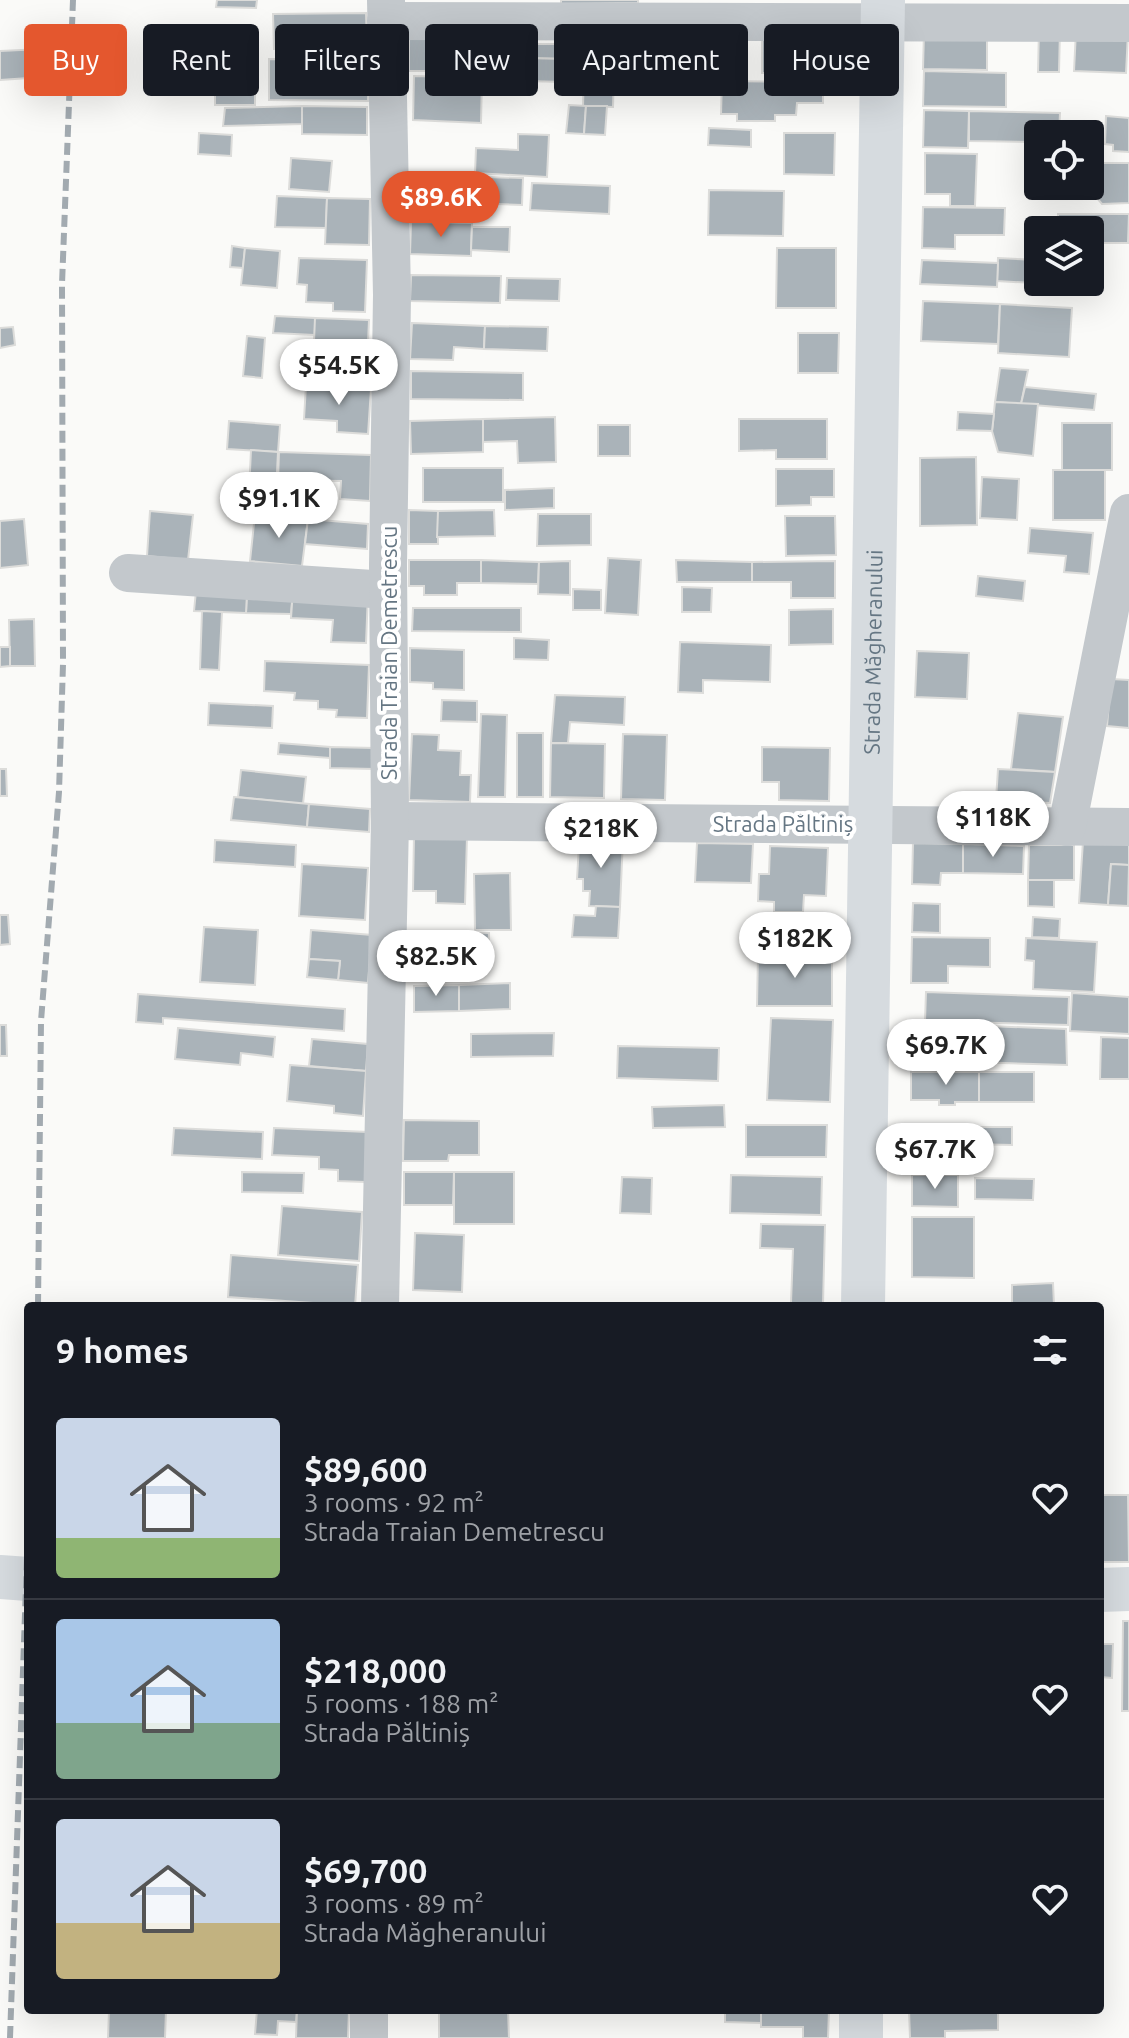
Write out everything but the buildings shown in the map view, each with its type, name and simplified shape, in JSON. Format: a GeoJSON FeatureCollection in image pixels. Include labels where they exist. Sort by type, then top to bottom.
{"type":"FeatureCollection","features":[{"type":"Feature","properties":{"kind":"street"},"geometry":{"type":"LineString","coordinates":[[386,10],[883,11],[1129,23]]}},
{"type":"Feature","properties":{"kind":"street","name":"Strada Traian Demetrescu"},"geometry":{"type":"LineString","coordinates":[[380,1302],[390,821],[388,590],[392,295],[386,10]]}},
{"type":"Feature","properties":{"kind":"street","name":"Strada Măgheranului"},"geometry":{"type":"LineString","coordinates":[[863,1302],[883,11]]}},
{"type":"Feature","properties":{"kind":"street"},"geometry":{"type":"LineString","coordinates":[[1067,827],[1129,513]]}},
{"type":"Feature","properties":{"kind":"street"},"geometry":{"type":"LineString","coordinates":[[128,573],[388,590]]}},
{"type":"Feature","properties":{"kind":"street","name":"Strada Păltiniș"},"geometry":{"type":"LineString","coordinates":[[390,821],[1129,827]]}},
{"type":"Feature","properties":{"kind":"street"},"geometry":{"type":"LineString","coordinates":[[0,1577],[24,1579]]}},
{"type":"Feature","properties":{"kind":"street"},"geometry":{"type":"LineString","coordinates":[[1104,1590],[1129,1589]]}},
{"type":"Feature","properties":{"kind":"street"},"geometry":{"type":"LineString","coordinates":[[369,2014],[369,2038]]}},
{"type":"Feature","properties":{"kind":"street"},"geometry":{"type":"LineString","coordinates":[[861,2014],[861,2038]]}},
{"type":"Feature","properties":{"kind":"railway"},"geometry":{"type":"LineString","coordinates":[[38,1302],[41,1021],[59,792],[63,664],[62,284],[73,0]]}},
{"type":"Feature","properties":{"kind":"railway"},"geometry":{"type":"LineString","coordinates":[[10,2038],[24,1643]]}}]}
